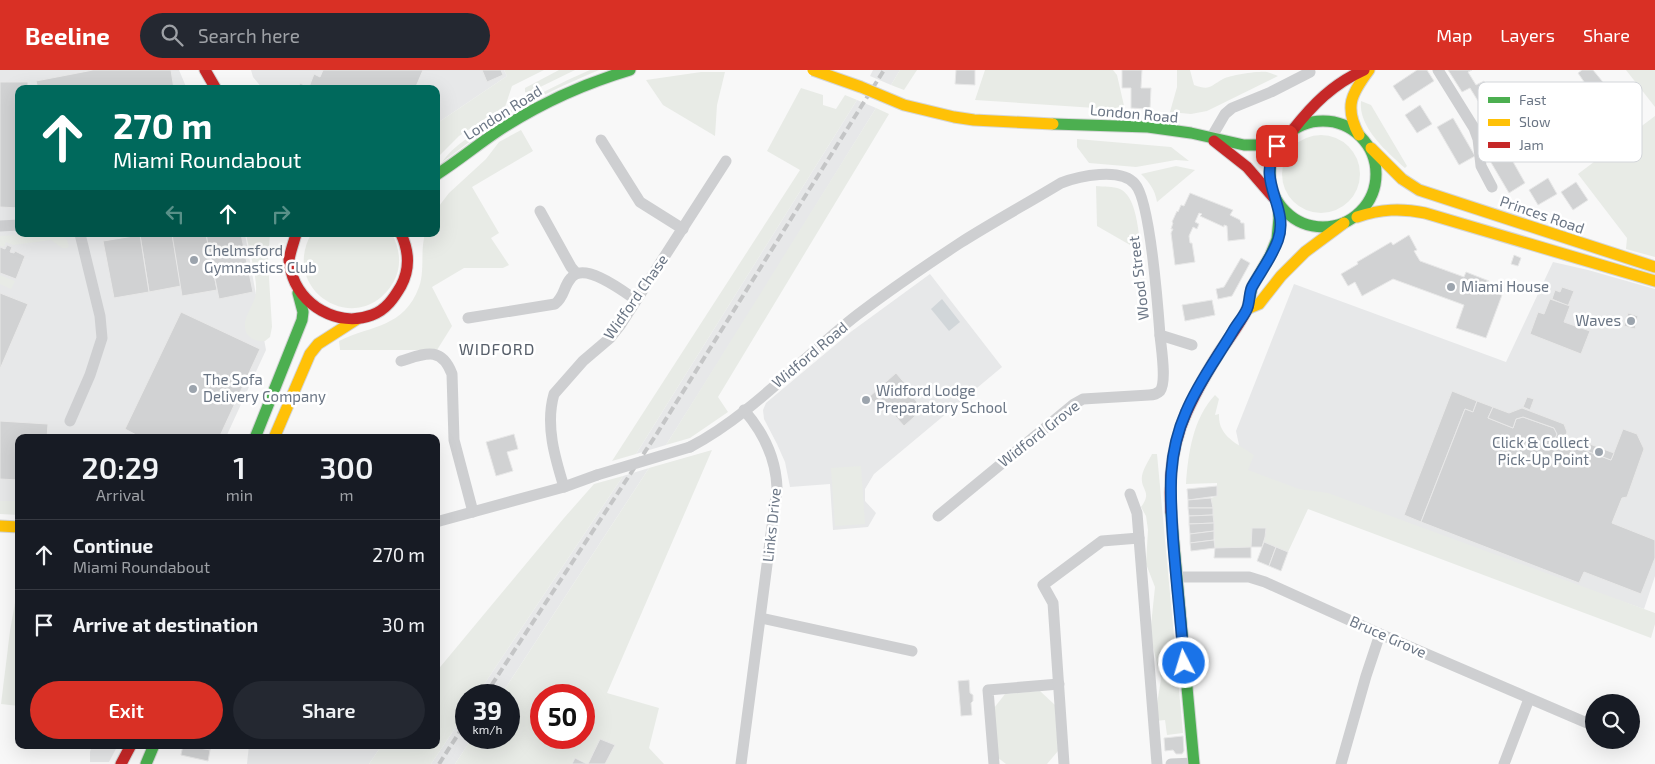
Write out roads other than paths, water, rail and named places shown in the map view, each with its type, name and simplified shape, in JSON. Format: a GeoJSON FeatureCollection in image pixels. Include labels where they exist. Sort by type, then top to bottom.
{"type":"FeatureCollection","features":[{"type":"Feature","properties":{"kind":"main road"},"geometry":{"type":"LineString","coordinates":[[205,70],[214,85]]}},
{"type":"Feature","properties":{"kind":"main road","name":"London Road"},"geometry":{"type":"LineString","coordinates":[[440,173],[524,115],[580,87],[628,70]]}},
{"type":"Feature","properties":{"kind":"main road","name":"London Road"},"geometry":{"type":"LineString","coordinates":[[813,70],[862,86],[904,105],[974,120],[1148,128],[1244,145],[1260,145],[1288,134]]}},
{"type":"Feature","properties":{"kind":"main road"},"geometry":{"type":"LineString","coordinates":[[1194,763],[1176,577],[1170,488],[1174,445],[1186,413],[1203,377],[1247,309],[1251,289],[1269,260],[1279,235],[1280,227],[1276,201],[1270,183],[1270,165],[1275,150],[1308,109],[1326,92],[1344,78],[1364,70]]}},
{"type":"Feature","properties":{"kind":"main road"},"geometry":{"type":"LineString","coordinates":[[1247,309],[1258,304],[1281,276],[1305,252],[1349,221],[1370,200],[1376,183],[1374,160],[1350,117],[1350,104],[1355,89],[1369,70]]}},
{"type":"Feature","properties":{"kind":"main road"},"geometry":{"type":"LineString","coordinates":[[1288,134],[1313,122],[1326,121],[1344,126],[1362,139]]}},
{"type":"Feature","properties":{"kind":"main road","name":"London Road"},"geometry":{"type":"LineString","coordinates":[[1211,138],[1247,167],[1276,201]]}},
{"type":"Feature","properties":{"kind":"main road","name":"Princes Road"},"geometry":{"type":"LineString","coordinates":[[1362,139],[1402,179],[1419,190],[1655,267]]}},
{"type":"Feature","properties":{"kind":"main road","name":"London Road"},"geometry":{"type":"LineString","coordinates":[[440,182],[454,164]]}},
{"type":"Feature","properties":{"kind":"main road"},"geometry":{"type":"LineString","coordinates":[[1276,201],[1292,218],[1305,225],[1327,228],[1349,221]]}},
{"type":"Feature","properties":{"kind":"main road","name":"Princes Road"},"geometry":{"type":"LineString","coordinates":[[1349,221],[1375,210],[1402,208],[1655,280]]}},
{"type":"Feature","properties":{"kind":"main road"},"geometry":{"type":"LineString","coordinates":[[257,434],[302,320],[302,302],[290,270],[287,237]]}},
{"type":"Feature","properties":{"kind":"main road"},"geometry":{"type":"LineString","coordinates":[[290,260],[295,237]]}},
{"type":"Feature","properties":{"kind":"main road"},"geometry":{"type":"LineString","coordinates":[[402,237],[407,253]]}},
{"type":"Feature","properties":{"kind":"main road"},"geometry":{"type":"LineString","coordinates":[[276,434],[310,354],[323,340],[357,319],[379,311],[397,295],[406,275],[410,237]]}},
{"type":"Feature","properties":{"kind":"main road"},"geometry":{"type":"LineString","coordinates":[[295,285],[306,300],[321,313],[340,319],[357,319]]}},
{"type":"Feature","properties":{"kind":"main road"},"geometry":{"type":"LineString","coordinates":[[0,526],[15,527]]}},
{"type":"Feature","properties":{"kind":"main road"},"geometry":{"type":"LineString","coordinates":[[121,764],[129,749]]}},
{"type":"Feature","properties":{"kind":"main road"},"geometry":{"type":"LineString","coordinates":[[146,764],[152,749]]}},
{"type":"Feature","properties":{"kind":"street"},"geometry":{"type":"LineString","coordinates":[[1438,70],[1474,128],[1478,139]]}},
{"type":"Feature","properties":{"kind":"street"},"geometry":{"type":"LineString","coordinates":[[1211,138],[1225,114],[1232,108],[1271,92],[1310,72]]}},
{"type":"Feature","properties":{"kind":"street"},"geometry":{"type":"LineString","coordinates":[[601,140],[640,202],[683,229]]}},
{"type":"Feature","properties":{"kind":"street","name":"Widford Chase"},"geometry":{"type":"LineString","coordinates":[[564,486],[553,451],[551,435],[552,400],[554,394],[557,388],[583,361],[610,338],[726,161]]}},
{"type":"Feature","properties":{"kind":"street"},"geometry":{"type":"LineString","coordinates":[[1481,162],[1492,187]]}},
{"type":"Feature","properties":{"kind":"street","name":"Widford Road"},"geometry":{"type":"LineString","coordinates":[[440,521],[564,486],[690,447],[714,433],[744,410],[890,290],[960,243],[1062,183],[1077,177],[1094,175],[1129,178],[1136,184],[1141,193],[1146,215]]}},
{"type":"Feature","properties":{"kind":"street","name":"Princes Road"},"geometry":{"type":"LineString","coordinates":[[1419,190],[1430,200],[1454,208],[1460,216],[1460,223]]}},
{"type":"Feature","properties":{"kind":"street"},"geometry":{"type":"LineString","coordinates":[[540,211],[576,273]]}},
{"type":"Feature","properties":{"kind":"street","name":"Wood Street"},"geometry":{"type":"LineString","coordinates":[[1146,215],[1160,335],[1192,345]]}},
{"type":"Feature","properties":{"kind":"street"},"geometry":{"type":"LineString","coordinates":[[0,226],[15,226]]}},
{"type":"Feature","properties":{"kind":"street"},"geometry":{"type":"LineString","coordinates":[[70,421],[90,375],[102,338],[100,316],[81,237]]}},
{"type":"Feature","properties":{"kind":"street"},"geometry":{"type":"LineString","coordinates":[[468,318],[555,304],[561,299],[570,279],[576,273],[582,272],[602,279],[636,300]]}},
{"type":"Feature","properties":{"kind":"street","name":"Widford Grove"},"geometry":{"type":"LineString","coordinates":[[938,516],[1074,404],[1083,399],[1149,395],[1155,394],[1160,390],[1163,378],[1160,335]]}},
{"type":"Feature","properties":{"kind":"street"},"geometry":{"type":"LineString","coordinates":[[402,361],[430,353],[438,355],[449,366],[452,374],[454,440],[473,512]]}},
{"type":"Feature","properties":{"kind":"street","name":"Links Drive"},"geometry":{"type":"LineString","coordinates":[[741,764],[762,618],[776,501],[777,473],[766,444],[744,410]]}},
{"type":"Feature","properties":{"kind":"street"},"geometry":{"type":"LineString","coordinates":[[1130,494],[1137,513],[1157,764]]}},
{"type":"Feature","properties":{"kind":"street"},"geometry":{"type":"LineString","coordinates":[[1064,764],[1052,603],[1043,585],[1102,541],[1139,538]]}},
{"type":"Feature","properties":{"kind":"street","name":"Bruce Grove"},"geometry":{"type":"LineString","coordinates":[[1176,577],[1249,577],[1265,582],[1585,722]]}},
{"type":"Feature","properties":{"kind":"street"},"geometry":{"type":"LineString","coordinates":[[762,618],[912,651]]}},
{"type":"Feature","properties":{"kind":"street"},"geometry":{"type":"LineString","coordinates":[[1341,764],[1348,735],[1380,634]]}},
{"type":"Feature","properties":{"kind":"street"},"geometry":{"type":"LineString","coordinates":[[994,764],[988,690],[1059,684]]}},
{"type":"Feature","properties":{"kind":"street"},"geometry":{"type":"LineString","coordinates":[[1504,764],[1529,699]]}},
{"type":"Feature","properties":{"kind":"street"},"geometry":{"type":"LineString","coordinates":[[1172,764],[1194,763]]}},
{"type":"Feature","properties":{"kind":"railway"},"geometry":{"type":"LineString","coordinates":[[492,684],[656,435],[884,70]]}},
{"type":"Feature","properties":{"kind":"railway"},"geometry":{"type":"LineString","coordinates":[[439,764],[455,739]]}},
{"type":"Feature","properties":{"kind":"place","name":"Chelmsford Gymnastics Club"},"geometry":{"type":"Point","coordinates":[194,260]}},
{"type":"Feature","properties":{"kind":"place","name":"Miami House"},"geometry":{"type":"Point","coordinates":[1451,287]}},
{"type":"Feature","properties":{"kind":"place","name":"Waves"},"geometry":{"type":"Point","coordinates":[1631,321]}},
{"type":"Feature","properties":{"kind":"place","name":"The Sofa Delivery Company"},"geometry":{"type":"Point","coordinates":[193,389]}},
{"type":"Feature","properties":{"kind":"place","name":"Widford Lodge Preparatory School"},"geometry":{"type":"Point","coordinates":[866,400]}},
{"type":"Feature","properties":{"kind":"place","name":"Click & Collect Pick-Up Point"},"geometry":{"type":"Point","coordinates":[1599,452]}},
{"type":"Feature","properties":{"kind":"district","name":"WIDFORD"},"geometry":{"type":"Point","coordinates":[497,349]}}]}
